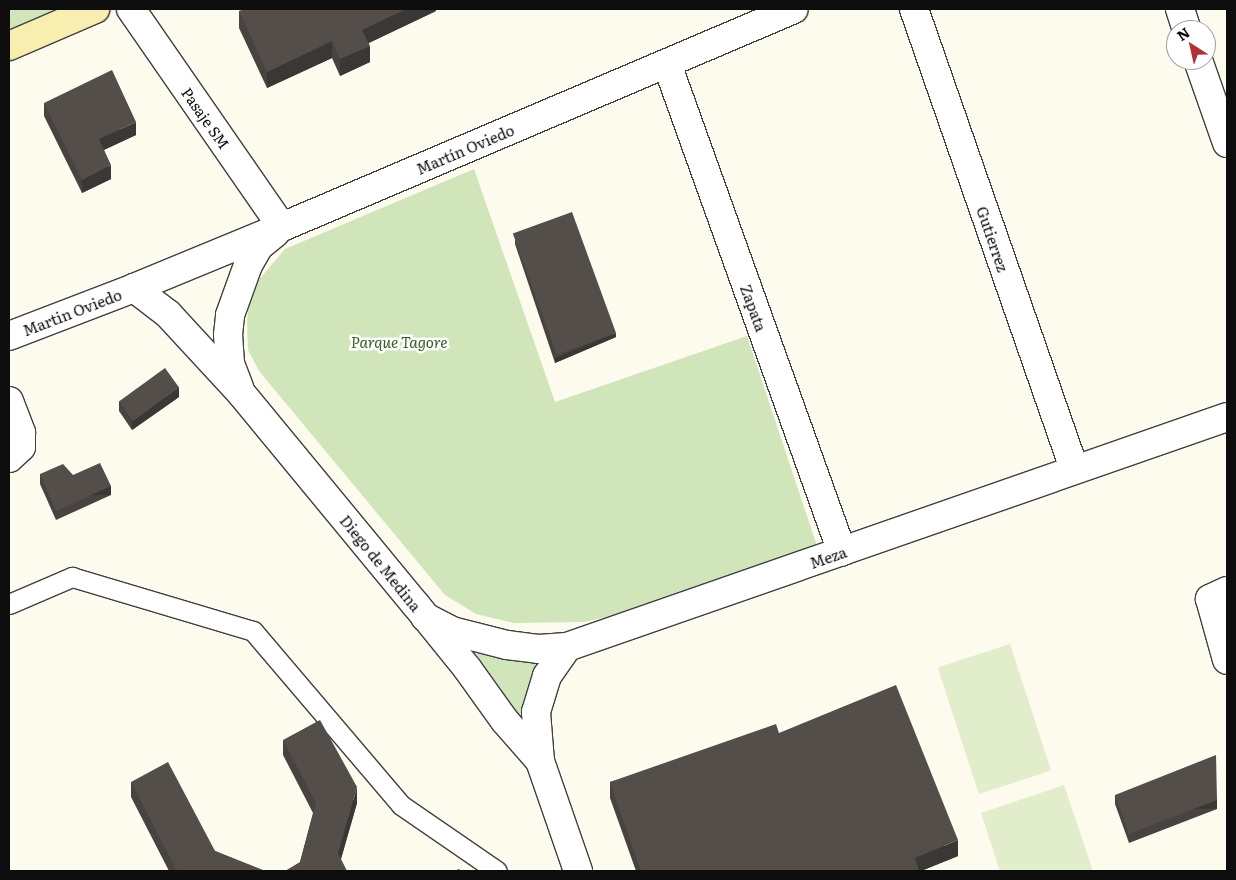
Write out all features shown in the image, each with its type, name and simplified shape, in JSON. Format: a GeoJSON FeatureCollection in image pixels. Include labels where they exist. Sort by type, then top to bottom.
{"type":"FeatureCollection","features":[{"type":"Feature","properties":{"kind":"main road"},"geometry":{"type":"LineString","coordinates":[[9,46],[95,9]]}},
{"type":"Feature","properties":{"kind":"street","name":"Pasaje SM"},"geometry":{"type":"LineString","coordinates":[[131,9],[282,227]]}},
{"type":"Feature","properties":{"kind":"street","name":"Martín Oviedo"},"geometry":{"type":"LineString","coordinates":[[134,288],[794,9]]}},
{"type":"Feature","properties":{"kind":"street","name":"Gutierrez"},"geometry":{"type":"LineString","coordinates":[[914,9],[1074,469]]}},
{"type":"Feature","properties":{"kind":"street","name":"Zapata"},"geometry":{"type":"LineString","coordinates":[[667,64],[842,552]]}},
{"type":"Feature","properties":{"kind":"street"},"geometry":{"type":"LineString","coordinates":[[1201,70],[1227,143]]}},
{"type":"Feature","properties":{"kind":"street"},"geometry":{"type":"LineString","coordinates":[[241,392],[230,363],[228,335],[230,315],[248,265],[259,246],[282,227]]}},
{"type":"Feature","properties":{"kind":"street","name":"Martin Oviedo"},"geometry":{"type":"LineString","coordinates":[[9,336],[134,288]]}},
{"type":"Feature","properties":{"kind":"street","name":"Diego de Medina"},"geometry":{"type":"LineString","coordinates":[[134,288],[168,314],[241,392],[467,668],[505,721],[540,761],[578,871]]}},
{"type":"Feature","properties":{"kind":"street"},"geometry":{"type":"LineString","coordinates":[[9,401],[21,433],[21,447],[9,458]]}},
{"type":"Feature","properties":{"kind":"street","name":"Meza"},"geometry":{"type":"LineString","coordinates":[[425,617],[452,630],[507,645],[538,649],[567,647],[1227,417]]}},
{"type":"Feature","properties":{"kind":"street"},"geometry":{"type":"LineString","coordinates":[[1219,594],[1227,660]]}},
{"type":"Feature","properties":{"kind":"street"},"geometry":{"type":"LineString","coordinates":[[540,761],[536,729],[537,707],[547,676],[567,647]]}},
{"type":"Feature","properties":{"kind":"lane"},"geometry":{"type":"LineString","coordinates":[[9,604],[72,577],[253,631],[401,806],[497,871]]}},
{"type":"Feature","properties":{"kind":"green space"},"geometry":{"type":"Polygon","coordinates":[[[9,9],[66,9],[9,33],[9,9]]]}},
{"type":"Feature","properties":{"kind":"green space","name":"Parque Tagore"},"geometry":{"type":"Polygon","coordinates":[[[474,169],[555,402],[747,336],[817,546],[616,615],[584,622],[514,623],[476,614],[445,595],[259,371],[248,350],[247,320],[251,289],[285,249],[474,169]]]}},
{"type":"Feature","properties":{"kind":"green space"},"geometry":{"type":"Polygon","coordinates":[[[1010,644],[1051,770],[979,794],[938,667],[1010,644]]]}},
{"type":"Feature","properties":{"kind":"green space"},"geometry":{"type":"Polygon","coordinates":[[[474,651],[498,656],[547,658],[530,684],[519,723],[499,686],[474,651]]]}},
{"type":"Feature","properties":{"kind":"green space"},"geometry":{"type":"Polygon","coordinates":[[[1064,785],[1093,871],[1000,871],[981,813],[1064,785]]]}},
{"type":"Feature","properties":{"kind":"building"},"geometry":{"type":"Polygon","coordinates":[[[244,9],[406,9],[362,30],[370,46],[340,59],[332,41],[267,72],[239,11],[244,9]]]}},
{"type":"Feature","properties":{"kind":"building"},"geometry":{"type":"Polygon","coordinates":[[[112,70],[136,122],[99,139],[111,165],[82,180],[44,103],[112,70]]]}},
{"type":"Feature","properties":{"kind":"building"},"geometry":{"type":"Polygon","coordinates":[[[572,212],[616,333],[557,355],[513,234],[572,212]]]}},
{"type":"Feature","properties":{"kind":"building"},"geometry":{"type":"Polygon","coordinates":[[[165,368],[179,387],[133,421],[119,402],[165,368]]]}},
{"type":"Feature","properties":{"kind":"building"},"geometry":{"type":"Polygon","coordinates":[[[100,463],[111,486],[56,511],[40,474],[63,464],[73,475],[100,463]]]}},
{"type":"Feature","properties":{"kind":"building"},"geometry":{"type":"Polygon","coordinates":[[[896,685],[958,840],[915,858],[919,871],[641,871],[610,782],[776,724],[779,733],[896,685]]]}},
{"type":"Feature","properties":{"kind":"building"},"geometry":{"type":"Polygon","coordinates":[[[320,720],[357,787],[338,853],[347,871],[285,871],[300,862],[316,803],[283,740],[320,720]]]}},
{"type":"Feature","properties":{"kind":"building"},"geometry":{"type":"Polygon","coordinates":[[[1216,755],[1217,800],[1129,834],[1115,795],[1216,755]]]}},
{"type":"Feature","properties":{"kind":"building"},"geometry":{"type":"Polygon","coordinates":[[[168,762],[215,851],[265,871],[177,871],[131,782],[168,762]]]}}]}
